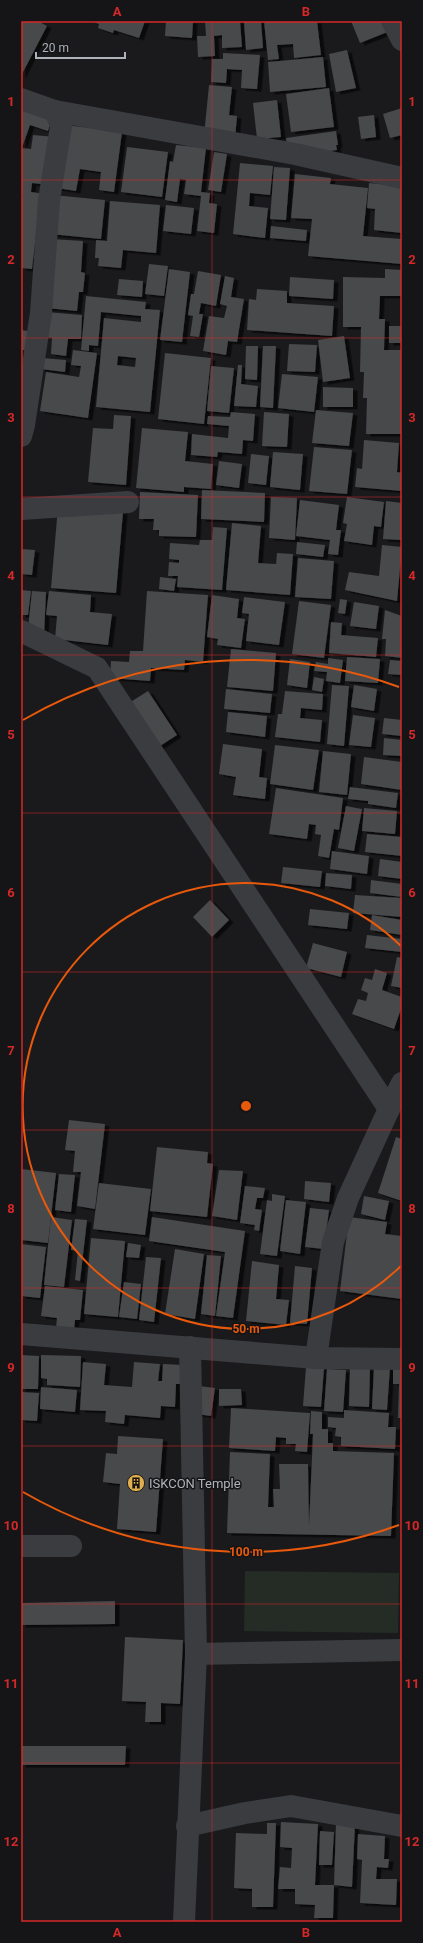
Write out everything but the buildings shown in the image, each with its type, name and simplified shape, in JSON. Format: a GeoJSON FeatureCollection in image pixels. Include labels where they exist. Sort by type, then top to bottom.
{"type":"FeatureCollection","features":[{"type":"Feature","properties":{"kind":"street"},"geometry":{"type":"LineString","coordinates":[[392,21],[402,40]]}},
{"type":"Feature","properties":{"kind":"street"},"geometry":{"type":"LineString","coordinates":[[21,99],[55,111],[295,154],[402,178]]}},
{"type":"Feature","properties":{"kind":"street"},"geometry":{"type":"LineString","coordinates":[[21,436],[41,313],[49,200],[61,126],[55,111]]}},
{"type":"Feature","properties":{"kind":"street"},"geometry":{"type":"LineString","coordinates":[[21,508],[128,502]]}},
{"type":"Feature","properties":{"kind":"street"},"geometry":{"type":"LineString","coordinates":[[21,631],[97,668],[389,1109]]}},
{"type":"Feature","properties":{"kind":"street"},"geometry":{"type":"LineString","coordinates":[[316,1358],[333,1242],[348,1198],[402,1083]]}},
{"type":"Feature","properties":{"kind":"street"},"geometry":{"type":"LineString","coordinates":[[21,1334],[316,1358],[402,1359]]}},
{"type":"Feature","properties":{"kind":"street"},"geometry":{"type":"LineString","coordinates":[[184,1922],[196,1654],[190,1347]]}},
{"type":"Feature","properties":{"kind":"street"},"geometry":{"type":"LineString","coordinates":[[21,1546],[71,1546]]}},
{"type":"Feature","properties":{"kind":"street"},"geometry":{"type":"LineString","coordinates":[[196,1654],[402,1650]]}},
{"type":"Feature","properties":{"kind":"street"},"geometry":{"type":"LineString","coordinates":[[188,1826],[244,1813],[291,1806],[402,1826]]}},
{"type":"Feature","properties":{"kind":"shaded area"},"geometry":{"type":"Polygon","coordinates":[[[245,1571],[399,1573],[398,1633],[244,1631],[245,1571]]]}},
{"type":"Feature","properties":{"kind":"place","name":"ISKCON Temple"},"geometry":{"type":"Point","coordinates":[136,1483]}}]}
